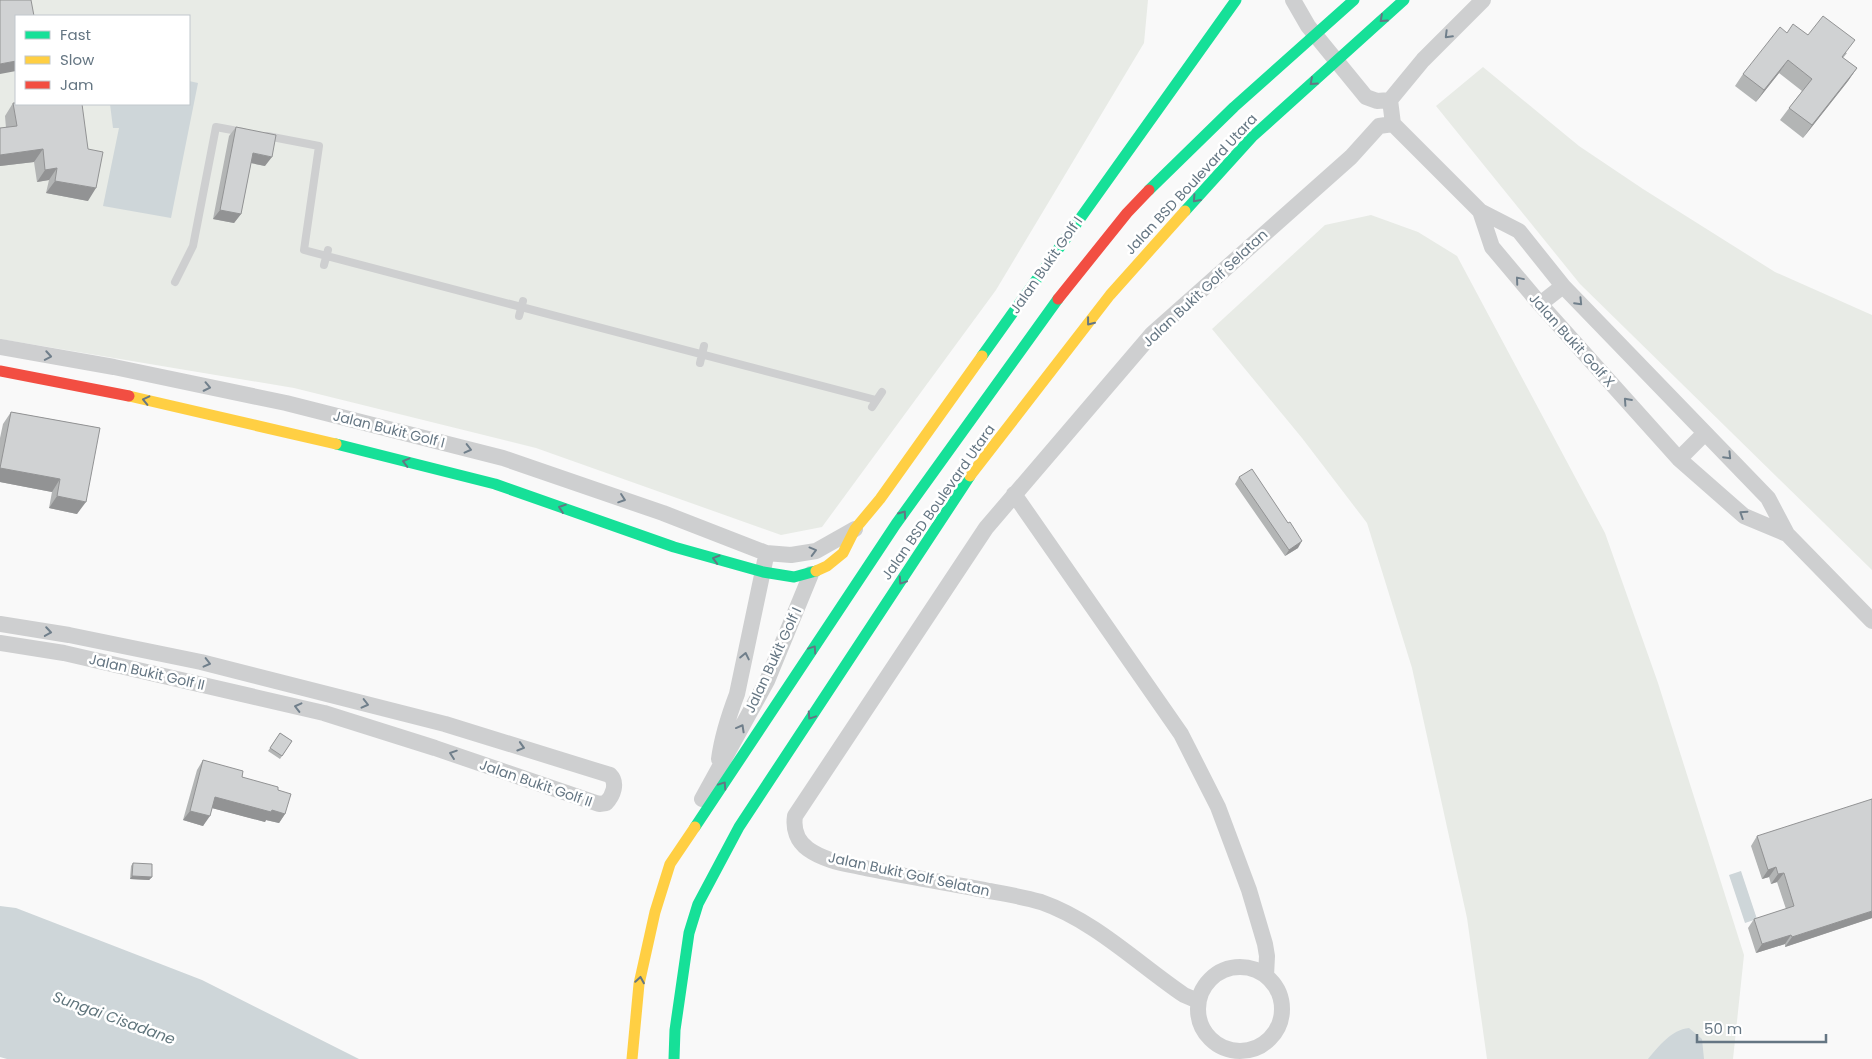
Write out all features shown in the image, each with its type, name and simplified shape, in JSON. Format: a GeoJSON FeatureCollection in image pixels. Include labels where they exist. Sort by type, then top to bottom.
{"type":"FeatureCollection","features":[{"type":"Feature","properties":{"kind":"main road","name":"Jalan Bukit Golf I"},"geometry":{"type":"LineString","coordinates":[[0,371],[108,391],[280,430],[495,484],[674,547],[763,572],[794,577],[811,574],[843,554],[855,529],[880,499],[1236,0]]}},
{"type":"Feature","properties":{"kind":"main road","name":"Jalan BSD Boulevard Utara"},"geometry":{"type":"LineString","coordinates":[[632,1059],[632,1028],[644,950],[656,905],[670,864],[896,524],[1072,280],[1127,213],[1234,107],[1354,0]]}},
{"type":"Feature","properties":{"kind":"main road","name":"Jalan BSD Boulevard Utara"},"geometry":{"type":"LineString","coordinates":[[674,1059],[675,1030],[689,933],[698,904],[739,827],[974,472],[1110,295],[1252,137],[1404,0]]}},
{"type":"Feature","properties":{"kind":"street"},"geometry":{"type":"LineString","coordinates":[[1293,0],[1308,26],[1366,98],[1384,100]]}},
{"type":"Feature","properties":{"kind":"street"},"geometry":{"type":"LineString","coordinates":[[1386,125],[1384,100],[1483,0]]}},
{"type":"Feature","properties":{"kind":"street","name":"Jalan Bukit Golf X"},"geometry":{"type":"LineString","coordinates":[[1386,125],[1480,211],[1519,231],[1563,286],[1768,498],[1787,534],[1872,621]]}},
{"type":"Feature","properties":{"kind":"street","name":"Jalan Bukit Golf Selatan"},"geometry":{"type":"LineString","coordinates":[[1198,1001],[1184,995],[1102,934],[1065,913],[1042,903],[834,861],[808,849],[795,832],[795,816],[986,528],[1014,494],[1152,334],[1386,125]]}},
{"type":"Feature","properties":{"kind":"street","name":"Jalan Bukit Golf X"},"geometry":{"type":"LineString","coordinates":[[1480,211],[1492,248],[1679,459],[1744,516],[1787,534]]}},
{"type":"Feature","properties":{"kind":"street"},"geometry":{"type":"LineString","coordinates":[[1540,304],[1563,286]]}},
{"type":"Feature","properties":{"kind":"street","name":"Jalan Bukit Golf I"},"geometry":{"type":"LineString","coordinates":[[0,347],[114,367],[286,403],[503,458],[663,513],[766,553],[791,555],[816,551],[855,529]]}},
{"type":"Feature","properties":{"kind":"street"},"geometry":{"type":"LineString","coordinates":[[1679,459],[1706,433]]}},
{"type":"Feature","properties":{"kind":"street"},"geometry":{"type":"LineString","coordinates":[[1014,494],[1181,734],[1218,807],[1236,856],[1265,944],[1267,956],[1266,976]]}},
{"type":"Feature","properties":{"kind":"street","name":"Jalan Bukit Golf I"},"geometry":{"type":"LineString","coordinates":[[718,771],[721,745],[729,713],[737,694],[766,553]]}},
{"type":"Feature","properties":{"kind":"street","name":"Jalan Bukit Golf I"},"geometry":{"type":"LineString","coordinates":[[670,864],[767,681],[811,574]]}},
{"type":"Feature","properties":{"kind":"street","name":"Jalan Bukit Golf II"},"geometry":{"type":"LineString","coordinates":[[0,624],[69,635],[201,662],[445,724],[610,775],[614,782],[613,792],[606,803],[599,804],[435,748],[324,713],[73,655],[0,643]]}},
{"type":"Feature","properties":{"kind":"street"},"geometry":{"type":"LineString","coordinates":[[1247,967],[1266,976],[1278,991],[1282,1009],[1279,1027],[1274,1035],[1259,1047],[1241,1051],[1232,1051],[1214,1043],[1199,1020],[1198,1001],[1208,982],[1225,970],[1247,967]]}},
{"type":"Feature","properties":{"kind":"lane"},"geometry":{"type":"LineString","coordinates":[[175,282],[193,246],[216,127],[254,134]]}},
{"type":"Feature","properties":{"kind":"lane"},"geometry":{"type":"LineString","coordinates":[[263,136],[319,146],[304,250],[327,253],[522,304],[874,404],[882,392]]}},
{"type":"Feature","properties":{"kind":"lane"},"geometry":{"type":"LineString","coordinates":[[324,265],[327,253]]}},
{"type":"Feature","properties":{"kind":"lane"},"geometry":{"type":"LineString","coordinates":[[519,316],[522,304]]}},
{"type":"Feature","properties":{"kind":"shaded area"},"geometry":{"type":"Polygon","coordinates":[[[0,0],[1148,0],[1144,43],[996,290],[822,527],[781,535],[536,448],[294,388],[0,339],[0,0]]]}},
{"type":"Feature","properties":{"kind":"shaded area"},"geometry":{"type":"Polygon","coordinates":[[[1483,67],[1579,146],[1643,189],[1775,272],[1872,315],[1872,570],[1580,284],[1436,106],[1483,67]]]}},
{"type":"Feature","properties":{"kind":"shaded area"},"geometry":{"type":"Polygon","coordinates":[[[1371,215],[1418,232],[1457,256],[1605,533],[1658,683],[1744,955],[1733,1059],[1487,1059],[1467,918],[1412,668],[1367,523],[1302,438],[1212,329],[1325,225],[1371,215]]]}},
{"type":"Feature","properties":{"kind":"water"},"geometry":{"type":"Polygon","coordinates":[[[190,81],[198,83],[171,218],[103,206],[119,128],[113,128],[110,105],[190,105],[190,81]]]}},
{"type":"Feature","properties":{"kind":"water"},"geometry":{"type":"Polygon","coordinates":[[[1741,871],[1757,919],[1745,923],[1729,875],[1741,871]]]}},
{"type":"Feature","properties":{"kind":"water","name":"Sungai Cisadane"},"geometry":{"type":"Polygon","coordinates":[[[0,906],[16,908],[202,980],[359,1059],[7,1059],[0,1057],[0,906]]]}},
{"type":"Feature","properties":{"kind":"water"},"geometry":{"type":"Polygon","coordinates":[[[1689,1028],[1702,1039],[1704,1059],[1648,1059],[1671,1035],[1689,1028]]]}},
{"type":"Feature","properties":{"kind":"building"},"geometry":{"type":"Polygon","coordinates":[[[0,0],[31,0],[34,15],[15,15],[15,61],[0,64],[0,0]]]}},
{"type":"Feature","properties":{"kind":"building"},"geometry":{"type":"Polygon","coordinates":[[[1823,16],[1855,40],[1842,57],[1857,68],[1812,125],[1789,108],[1812,79],[1788,60],[1764,90],[1743,74],[1780,27],[1787,33],[1793,24],[1808,35],[1823,16]]]}},
{"type":"Feature","properties":{"kind":"building"},"geometry":{"type":"Polygon","coordinates":[[[13,103],[15,105],[82,105],[88,149],[103,152],[96,188],[55,181],[57,168],[45,170],[43,149],[0,155],[0,128],[17,126],[13,103]]]}},
{"type":"Feature","properties":{"kind":"building"},"geometry":{"type":"Polygon","coordinates":[[[236,127],[276,135],[272,157],[253,153],[241,214],[220,210],[236,127]]]}},
{"type":"Feature","properties":{"kind":"building"},"geometry":{"type":"Polygon","coordinates":[[[11,412],[100,428],[86,502],[57,496],[60,479],[0,468],[11,412]]]}},
{"type":"Feature","properties":{"kind":"building"},"geometry":{"type":"Polygon","coordinates":[[[1252,469],[1302,541],[1289,550],[1239,477],[1252,469]]]}},
{"type":"Feature","properties":{"kind":"building"},"geometry":{"type":"Polygon","coordinates":[[[280,733],[292,741],[282,756],[270,748],[280,733]]]}},
{"type":"Feature","properties":{"kind":"building"},"geometry":{"type":"Polygon","coordinates":[[[203,760],[243,771],[242,777],[278,787],[278,790],[291,794],[285,814],[215,797],[210,816],[190,811],[203,760]]]}},
{"type":"Feature","properties":{"kind":"building"},"geometry":{"type":"Polygon","coordinates":[[[1872,799],[1872,911],[1792,937],[1791,935],[1762,944],[1754,919],[1794,906],[1784,873],[1778,874],[1776,867],[1768,870],[1757,836],[1872,799]]]}},
{"type":"Feature","properties":{"kind":"building"},"geometry":{"type":"Polygon","coordinates":[[[133,863],[152,864],[152,877],[132,876],[133,863]]]}},
{"type":"Feature","properties":{"kind":"traffic: fast"},"geometry":{"type":"LineString","coordinates":[[982,356],[1236,0]]}},
{"type":"Feature","properties":{"kind":"traffic: fast"},"geometry":{"type":"LineString","coordinates":[[1149,190],[1234,107],[1354,0]]}},
{"type":"Feature","properties":{"kind":"traffic: fast"},"geometry":{"type":"LineString","coordinates":[[1185,211],[1252,137],[1404,0]]}},
{"type":"Feature","properties":{"kind":"traffic: fast"},"geometry":{"type":"LineString","coordinates":[[695,827],[896,524],[1058,299]]}},
{"type":"Feature","properties":{"kind":"traffic: fast"},"geometry":{"type":"LineString","coordinates":[[336,444],[495,484],[674,547],[763,572],[794,577],[816,571]]}},
{"type":"Feature","properties":{"kind":"traffic: fast"},"geometry":{"type":"LineString","coordinates":[[674,1059],[675,1030],[689,933],[698,904],[739,827],[970,476]]}},
{"type":"Feature","properties":{"kind":"traffic: slow"},"geometry":{"type":"LineString","coordinates":[[970,476],[1110,295],[1185,211]]}},
{"type":"Feature","properties":{"kind":"traffic: slow"},"geometry":{"type":"LineString","coordinates":[[816,571],[827,566],[843,553],[855,529],[880,499],[982,356]]}},
{"type":"Feature","properties":{"kind":"traffic: slow"},"geometry":{"type":"LineString","coordinates":[[129,396],[336,444]]}},
{"type":"Feature","properties":{"kind":"traffic: slow"},"geometry":{"type":"LineString","coordinates":[[632,1059],[639,984],[655,912],[670,864],[695,827]]}},
{"type":"Feature","properties":{"kind":"traffic: jam"},"geometry":{"type":"LineString","coordinates":[[1058,299],[1127,213],[1149,190]]}},
{"type":"Feature","properties":{"kind":"traffic: jam"},"geometry":{"type":"LineString","coordinates":[[0,371],[129,396]]}}]}
